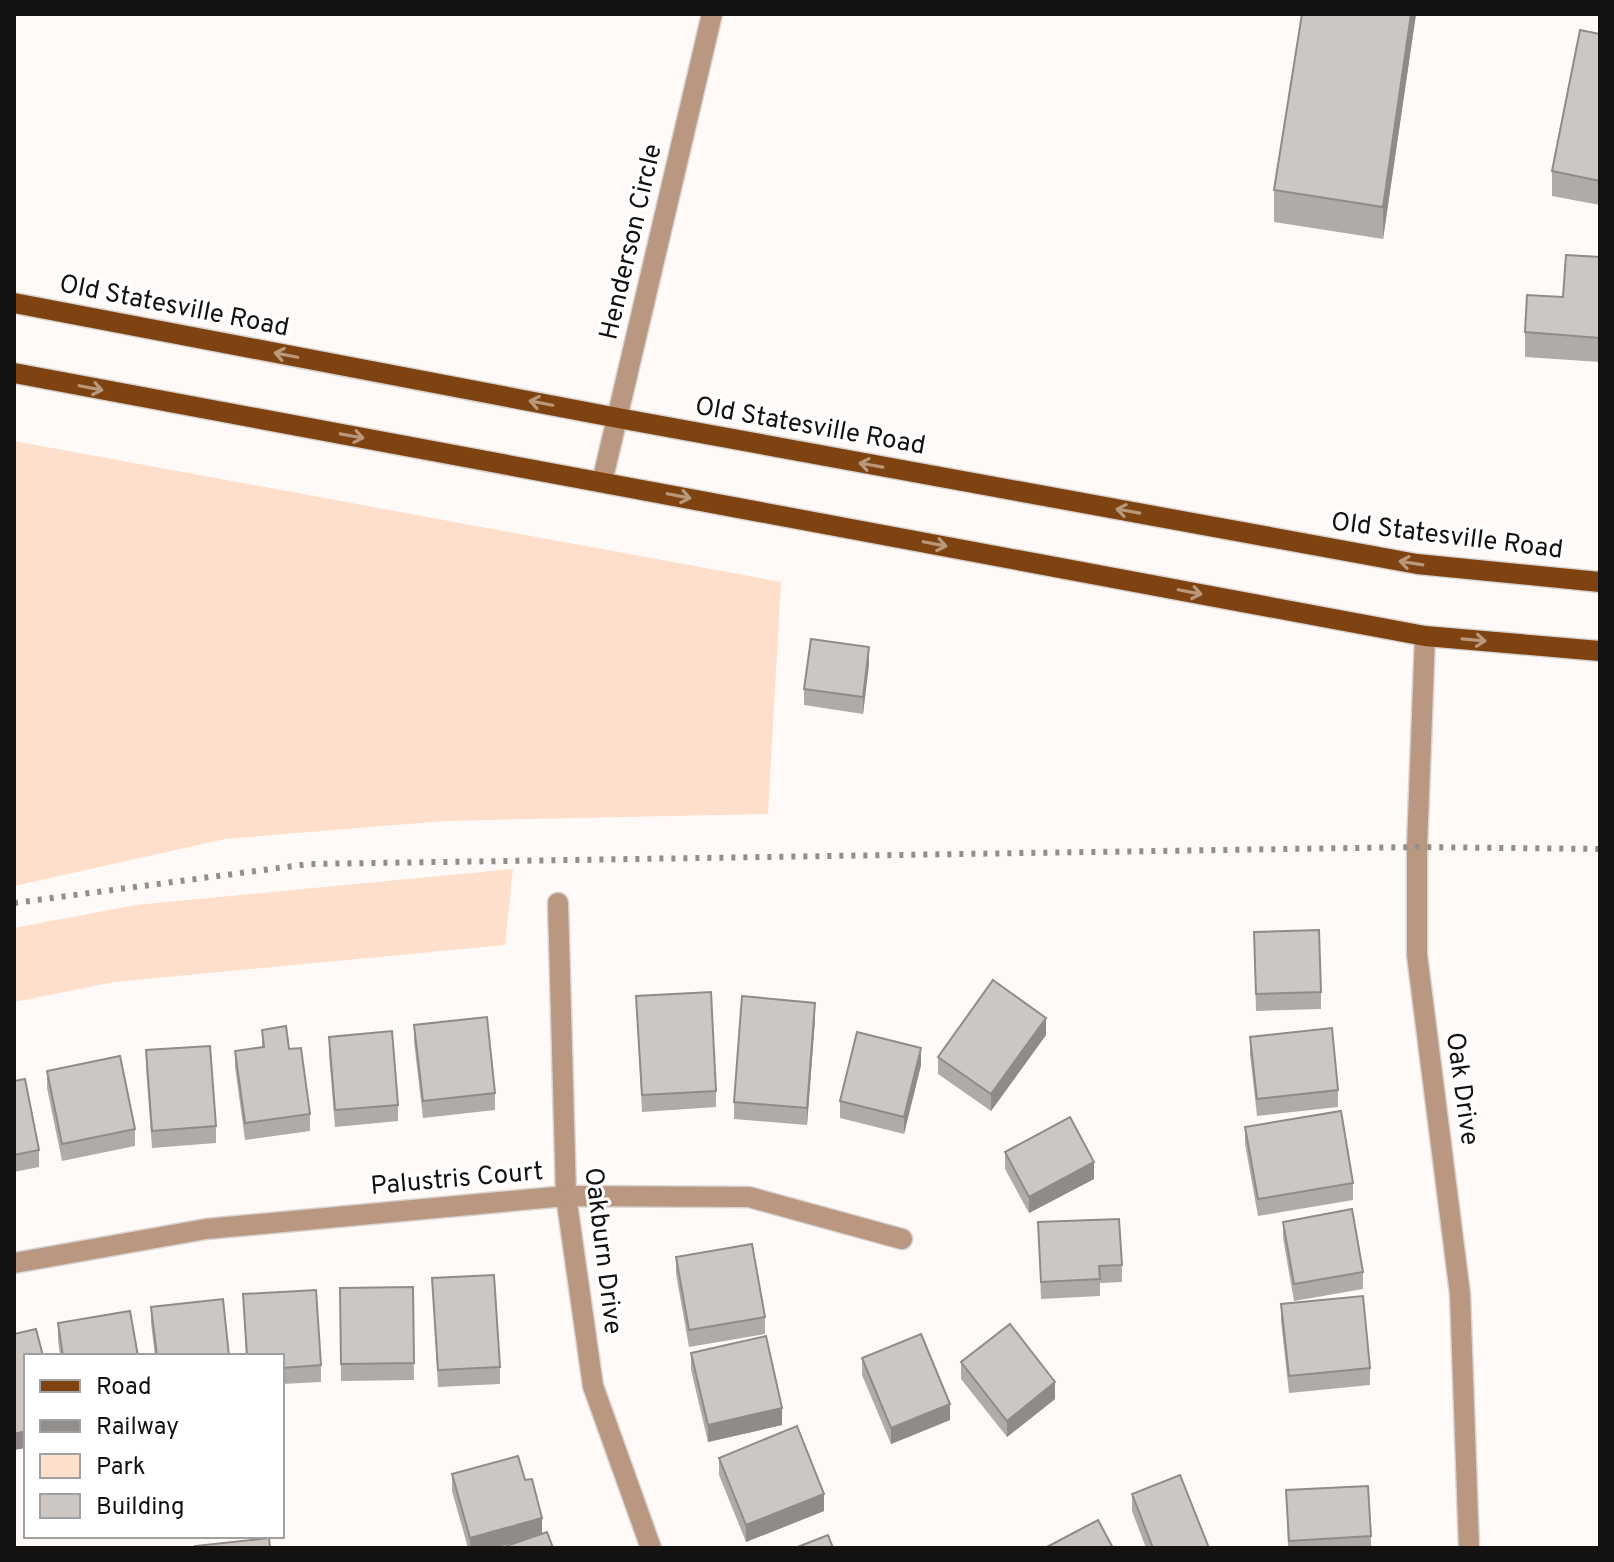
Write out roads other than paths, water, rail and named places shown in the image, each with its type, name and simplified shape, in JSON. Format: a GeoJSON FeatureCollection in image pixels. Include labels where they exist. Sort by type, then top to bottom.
{"type":"FeatureCollection","features":[{"type":"Feature","properties":{"kind":"main road","name":"Old Statesville Road"},"geometry":{"type":"LineString","coordinates":[[14,303],[618,418],[1417,564],[1600,582]]}},
{"type":"Feature","properties":{"kind":"main road"},"geometry":{"type":"LineString","coordinates":[[14,373],[1425,636],[1600,651]]}},
{"type":"Feature","properties":{"kind":"street","name":"Henderson Circle"},"geometry":{"type":"LineString","coordinates":[[602,482],[712,14]]}},
{"type":"Feature","properties":{"kind":"street","name":"Oak Drive"},"geometry":{"type":"LineString","coordinates":[[1425,636],[1417,847],[1417,955],[1460,1294],[1469,1548]]}},
{"type":"Feature","properties":{"kind":"street","name":"Oakburn Drive"},"geometry":{"type":"LineString","coordinates":[[558,903],[566,1196],[593,1386],[651,1548]]}},
{"type":"Feature","properties":{"kind":"street","name":"Palustris Court"},"geometry":{"type":"LineString","coordinates":[[14,1263],[206,1229],[566,1196],[749,1197],[902,1239]]}},
{"type":"Feature","properties":{"kind":"railway"},"geometry":{"type":"LineString","coordinates":[[14,903],[309,864],[1417,847],[1600,849]]}}]}
